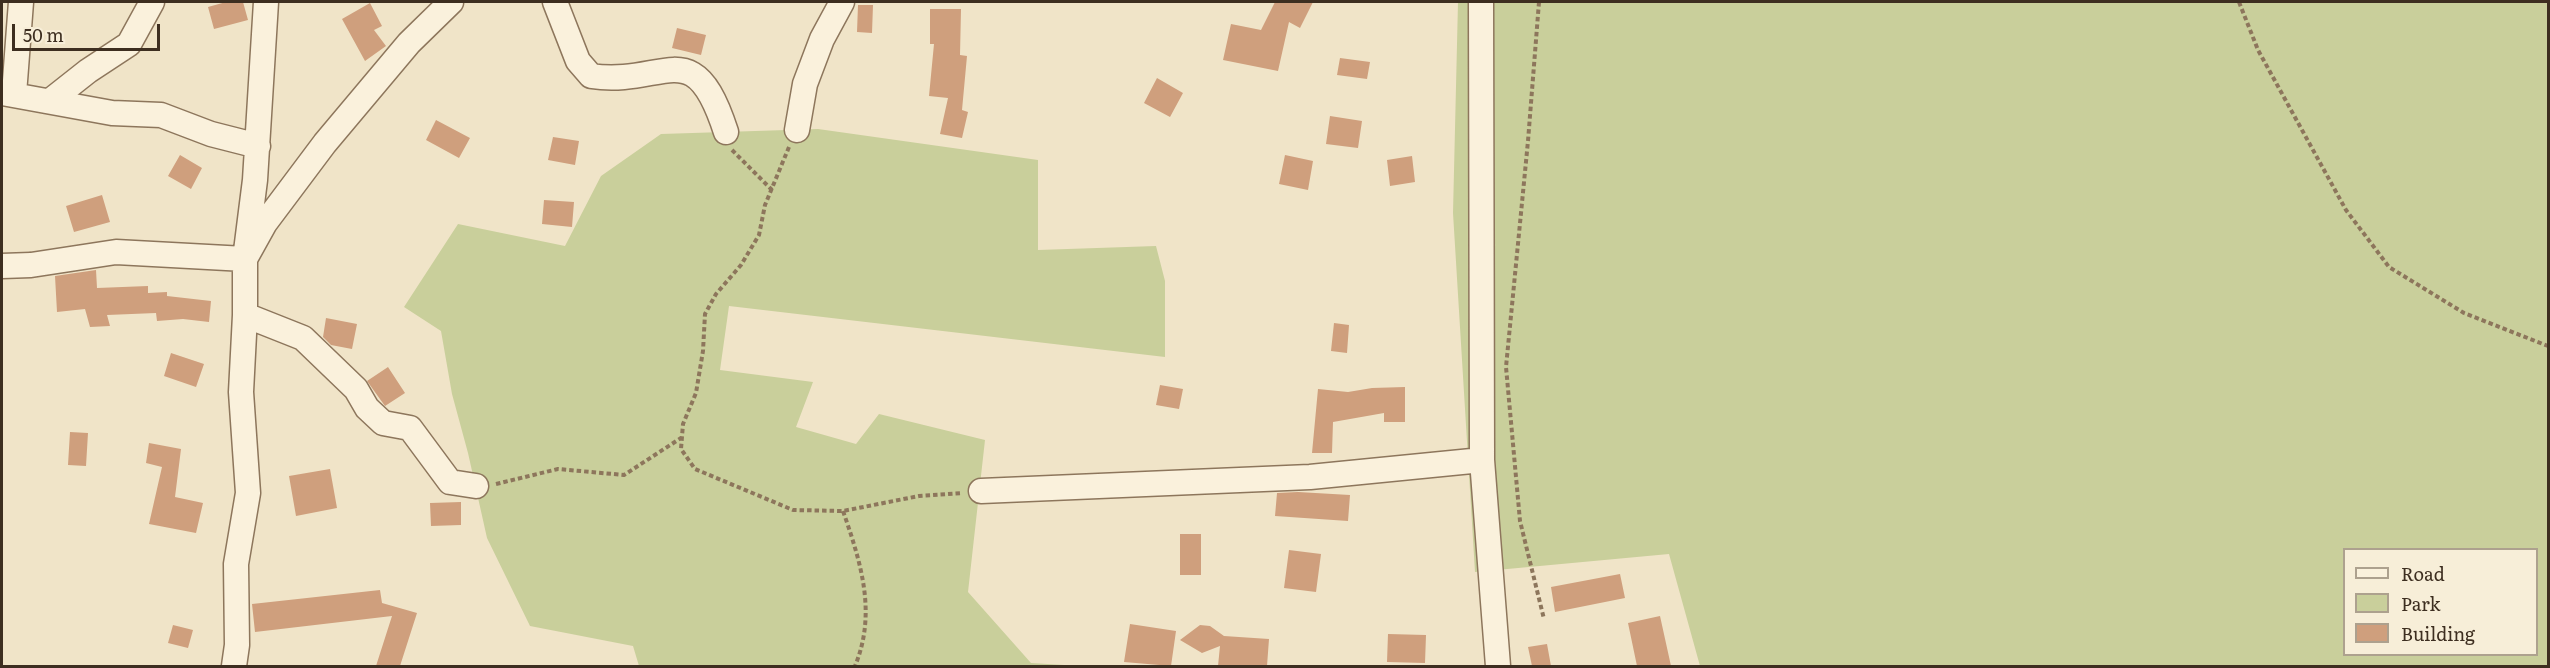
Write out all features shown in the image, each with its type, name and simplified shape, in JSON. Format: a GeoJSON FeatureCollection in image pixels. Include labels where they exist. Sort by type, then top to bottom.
{"type":"FeatureCollection","features":[{"type":"Feature","properties":{"kind":"street"},"geometry":{"type":"LineString","coordinates":[[21,2],[8,94],[112,113],[161,115],[211,134],[258,146]]}},
{"type":"Feature","properties":{"kind":"street"},"geometry":{"type":"LineString","coordinates":[[50,101],[88,71],[129,44],[152,2]]}},
{"type":"Feature","properties":{"kind":"street"},"geometry":{"type":"LineString","coordinates":[[234,666],[237,645],[236,564],[248,493],[241,392],[245,259],[258,146],[266,2]]}},
{"type":"Feature","properties":{"kind":"street"},"geometry":{"type":"LineString","coordinates":[[245,259],[265,223],[325,143],[409,43],[451,2]]}},
{"type":"Feature","properties":{"kind":"street"},"geometry":{"type":"LineString","coordinates":[[555,2],[578,61],[591,76],[608,79],[662,71],[691,72],[705,83],[716,100],[726,132]]}},
{"type":"Feature","properties":{"kind":"street"},"geometry":{"type":"LineString","coordinates":[[797,130],[805,84],[822,39],[842,2]]}},
{"type":"Feature","properties":{"kind":"street"},"geometry":{"type":"LineString","coordinates":[[1481,2],[1482,460],[1498,666]]}},
{"type":"Feature","properties":{"kind":"street"},"geometry":{"type":"LineString","coordinates":[[2,266],[31,265],[116,252],[245,259]]}},
{"type":"Feature","properties":{"kind":"street"},"geometry":{"type":"LineString","coordinates":[[245,315],[303,338],[356,389],[367,408],[383,423],[410,428],[450,482],[476,486]]}},
{"type":"Feature","properties":{"kind":"street"},"geometry":{"type":"LineString","coordinates":[[981,491],[1310,477],[1482,460]]}},
{"type":"Feature","properties":{"kind":"path"},"geometry":{"type":"LineString","coordinates":[[1539,2],[1506,367],[1520,521],[1544,619]]}},
{"type":"Feature","properties":{"kind":"path"},"geometry":{"type":"LineString","coordinates":[[2239,2],[2258,50],[2346,210],[2390,267],[2464,313],[2548,346]]}},
{"type":"Feature","properties":{"kind":"path"},"geometry":{"type":"LineString","coordinates":[[797,130],[772,190],[759,235],[741,266],[716,294],[705,314],[703,351],[696,393],[683,424],[681,449],[695,469],[793,510],[843,511],[919,496],[981,491]]}},
{"type":"Feature","properties":{"kind":"path"},"geometry":{"type":"LineString","coordinates":[[726,132],[730,148],[749,170],[772,190]]}},
{"type":"Feature","properties":{"kind":"path"},"geometry":{"type":"LineString","coordinates":[[476,486],[503,484],[558,469],[624,475],[682,437]]}},
{"type":"Feature","properties":{"kind":"path"},"geometry":{"type":"LineString","coordinates":[[843,511],[865,587],[867,625],[855,666]]}},
{"type":"Feature","properties":{"kind":"green space"},"geometry":{"type":"Polygon","coordinates":[[[1458,2],[2548,2],[2548,666],[1700,666],[1669,554],[1475,572],[1453,213],[1458,2]]]}},
{"type":"Feature","properties":{"kind":"green space"},"geometry":{"type":"Polygon","coordinates":[[[818,129],[1038,160],[1038,250],[1156,246],[1165,281],[1165,357],[729,306],[720,370],[813,382],[796,427],[856,444],[879,414],[985,440],[968,592],[1031,663],[1081,666],[639,666],[633,646],[530,626],[487,538],[452,394],[441,331],[404,307],[458,224],[565,246],[601,176],[661,134],[818,129]]]}},
{"type":"Feature","properties":{"kind":"building"},"geometry":{"type":"Polygon","coordinates":[[[226,2],[243,2],[248,20],[214,29],[208,7],[226,2]]]}},
{"type":"Feature","properties":{"kind":"building"},"geometry":{"type":"Polygon","coordinates":[[[1275,2],[1313,2],[1300,28],[1289,22],[1278,71],[1223,60],[1231,24],[1261,30],[1275,2]]]}},
{"type":"Feature","properties":{"kind":"building"},"geometry":{"type":"Polygon","coordinates":[[[370,3],[382,26],[374,30],[386,46],[365,61],[342,19],[370,3]]]}},
{"type":"Feature","properties":{"kind":"building"},"geometry":{"type":"Polygon","coordinates":[[[858,5],[873,5],[872,33],[857,32],[858,5]]]}},
{"type":"Feature","properties":{"kind":"building"},"geometry":{"type":"Polygon","coordinates":[[[930,9],[961,9],[960,55],[967,56],[962,110],[968,112],[962,138],[940,134],[948,98],[929,96],[934,44],[930,44],[930,9]]]}},
{"type":"Feature","properties":{"kind":"building"},"geometry":{"type":"Polygon","coordinates":[[[677,28],[706,35],[701,55],[672,48],[677,28]]]}},
{"type":"Feature","properties":{"kind":"building"},"geometry":{"type":"Polygon","coordinates":[[[1340,58],[1370,62],[1367,79],[1337,75],[1340,58]]]}},
{"type":"Feature","properties":{"kind":"building"},"geometry":{"type":"Polygon","coordinates":[[[1157,78],[1183,93],[1170,117],[1144,103],[1157,78]]]}},
{"type":"Feature","properties":{"kind":"building"},"geometry":{"type":"Polygon","coordinates":[[[1330,116],[1362,121],[1358,148],[1326,144],[1330,116]]]}},
{"type":"Feature","properties":{"kind":"building"},"geometry":{"type":"Polygon","coordinates":[[[436,120],[470,138],[459,158],[426,140],[436,120]]]}},
{"type":"Feature","properties":{"kind":"building"},"geometry":{"type":"Polygon","coordinates":[[[553,137],[579,141],[575,165],[548,160],[553,137]]]}},
{"type":"Feature","properties":{"kind":"building"},"geometry":{"type":"Polygon","coordinates":[[[180,155],[202,168],[191,189],[168,176],[180,155]]]}},
{"type":"Feature","properties":{"kind":"building"},"geometry":{"type":"Polygon","coordinates":[[[1285,155],[1313,161],[1308,190],[1279,184],[1285,155]]]}},
{"type":"Feature","properties":{"kind":"building"},"geometry":{"type":"Polygon","coordinates":[[[1412,156],[1415,182],[1390,186],[1387,160],[1412,156]]]}},
{"type":"Feature","properties":{"kind":"building"},"geometry":{"type":"Polygon","coordinates":[[[102,195],[110,222],[74,232],[66,206],[102,195]]]}},
{"type":"Feature","properties":{"kind":"building"},"geometry":{"type":"Polygon","coordinates":[[[544,200],[574,202],[572,227],[542,224],[544,200]]]}},
{"type":"Feature","properties":{"kind":"building"},"geometry":{"type":"Polygon","coordinates":[[[96,270],[97,288],[148,286],[148,293],[167,292],[167,296],[211,301],[209,322],[183,319],[157,321],[156,313],[107,315],[110,326],[90,327],[85,309],[57,312],[55,276],[96,270]]]}},
{"type":"Feature","properties":{"kind":"building"},"geometry":{"type":"Polygon","coordinates":[[[326,318],[357,324],[352,349],[331,345],[323,337],[326,318]]]}},
{"type":"Feature","properties":{"kind":"building"},"geometry":{"type":"Polygon","coordinates":[[[1334,323],[1349,325],[1347,353],[1331,351],[1334,323]]]}},
{"type":"Feature","properties":{"kind":"building"},"geometry":{"type":"Polygon","coordinates":[[[171,353],[204,364],[196,387],[164,376],[171,353]]]}},
{"type":"Feature","properties":{"kind":"building"},"geometry":{"type":"Polygon","coordinates":[[[388,367],[405,393],[385,406],[367,381],[388,367]]]}},
{"type":"Feature","properties":{"kind":"building"},"geometry":{"type":"Polygon","coordinates":[[[1160,385],[1183,389],[1179,409],[1156,405],[1160,385]]]}},
{"type":"Feature","properties":{"kind":"building"},"geometry":{"type":"Polygon","coordinates":[[[1405,387],[1405,422],[1384,422],[1384,413],[1333,422],[1332,453],[1312,453],[1318,389],[1348,392],[1372,388],[1405,387]]]}},
{"type":"Feature","properties":{"kind":"building"},"geometry":{"type":"Polygon","coordinates":[[[70,432],[88,433],[86,466],[68,465],[70,432]]]}},
{"type":"Feature","properties":{"kind":"building"},"geometry":{"type":"Polygon","coordinates":[[[149,443],[181,449],[175,497],[203,503],[196,533],[149,524],[162,467],[146,463],[149,443]]]}},
{"type":"Feature","properties":{"kind":"building"},"geometry":{"type":"Polygon","coordinates":[[[330,469],[337,508],[296,516],[289,476],[330,469]]]}},
{"type":"Feature","properties":{"kind":"building"},"geometry":{"type":"Polygon","coordinates":[[[1277,493],[1350,495],[1348,521],[1275,516],[1277,493]]]}},
{"type":"Feature","properties":{"kind":"building"},"geometry":{"type":"Polygon","coordinates":[[[461,502],[461,525],[431,526],[430,503],[461,502]]]}},
{"type":"Feature","properties":{"kind":"building"},"geometry":{"type":"Polygon","coordinates":[[[1180,534],[1201,534],[1201,575],[1180,575],[1180,534]]]}},
{"type":"Feature","properties":{"kind":"building"},"geometry":{"type":"Polygon","coordinates":[[[1289,550],[1321,554],[1316,592],[1284,588],[1289,550]]]}},
{"type":"Feature","properties":{"kind":"building"},"geometry":{"type":"Polygon","coordinates":[[[1620,574],[1625,598],[1555,612],[1551,587],[1620,574]]]}},
{"type":"Feature","properties":{"kind":"building"},"geometry":{"type":"Polygon","coordinates":[[[380,590],[382,603],[417,613],[400,666],[376,666],[392,616],[255,632],[252,604],[380,590]]]}},
{"type":"Feature","properties":{"kind":"building"},"geometry":{"type":"Polygon","coordinates":[[[1660,616],[1671,666],[1637,666],[1628,623],[1660,616]]]}},
{"type":"Feature","properties":{"kind":"building"},"geometry":{"type":"Polygon","coordinates":[[[1130,624],[1176,631],[1171,666],[1124,662],[1130,624]]]}},
{"type":"Feature","properties":{"kind":"building"},"geometry":{"type":"Polygon","coordinates":[[[173,625],[193,630],[188,648],[168,643],[173,625]]]}},
{"type":"Feature","properties":{"kind":"building"},"geometry":{"type":"Polygon","coordinates":[[[1200,625],[1210,626],[1224,636],[1269,639],[1267,666],[1218,666],[1220,646],[1202,653],[1180,640],[1200,625]]]}},
{"type":"Feature","properties":{"kind":"building"},"geometry":{"type":"Polygon","coordinates":[[[1388,634],[1426,635],[1425,663],[1387,662],[1388,634]]]}},
{"type":"Feature","properties":{"kind":"building"},"geometry":{"type":"Polygon","coordinates":[[[1547,644],[1551,666],[1532,666],[1528,647],[1547,644]]]}}]}
